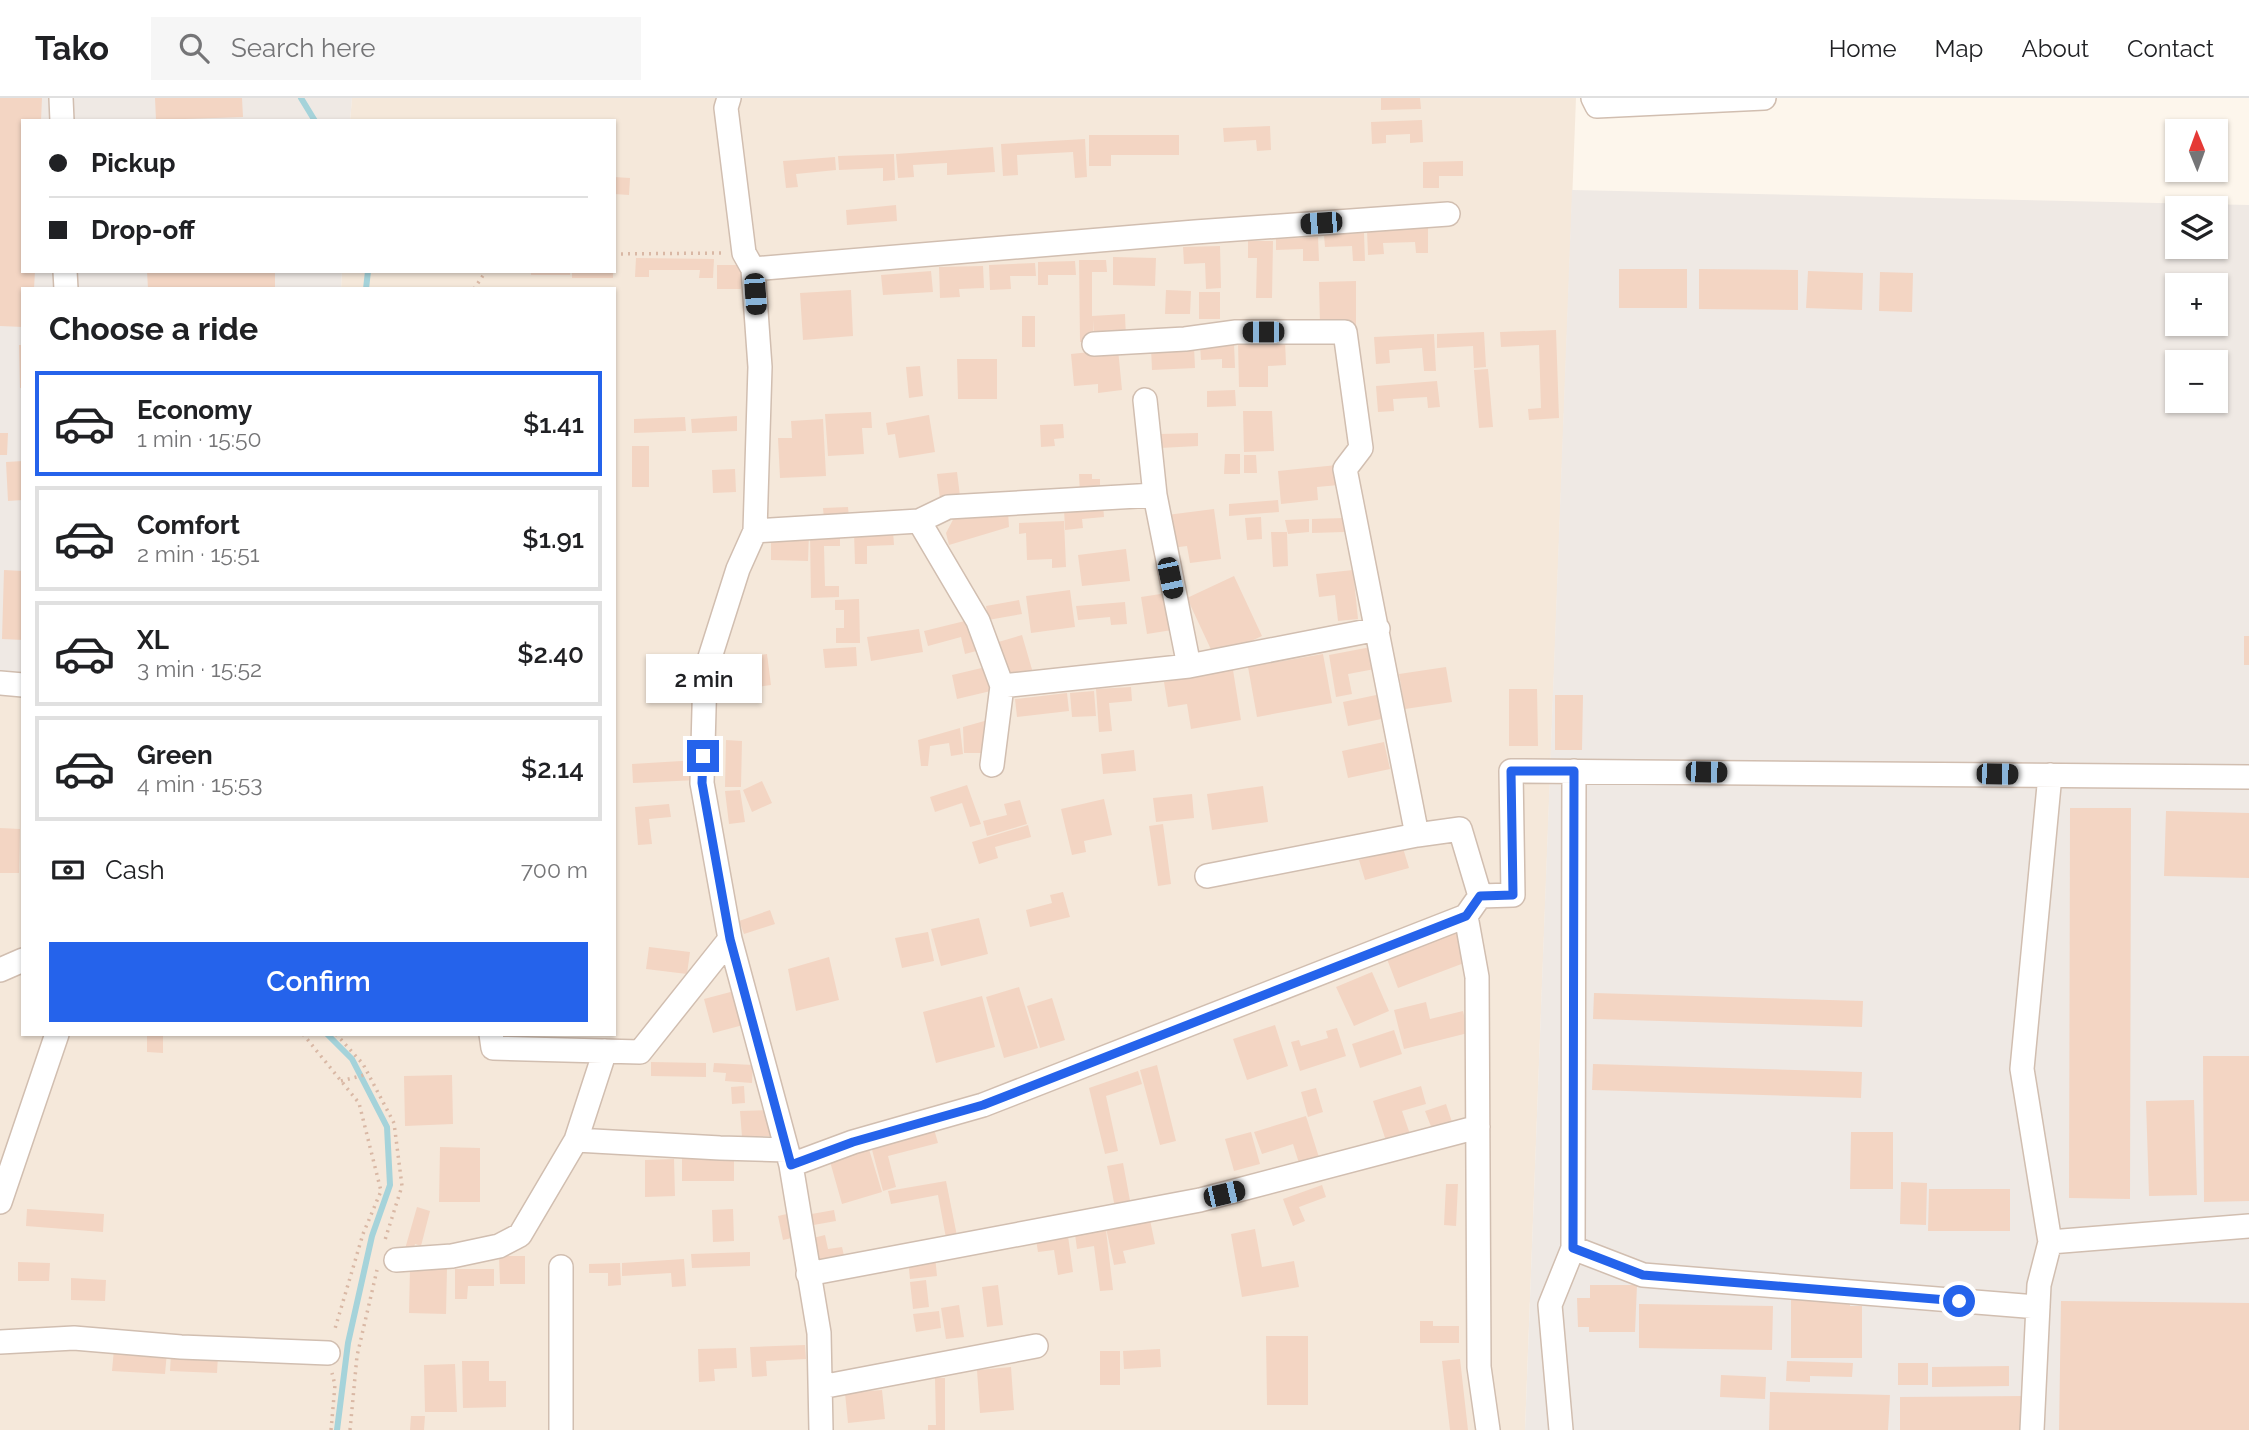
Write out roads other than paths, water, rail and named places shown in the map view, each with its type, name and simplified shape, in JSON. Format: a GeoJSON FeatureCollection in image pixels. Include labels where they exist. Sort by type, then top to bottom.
{"type":"FeatureCollection","features":[{"type":"Feature","properties":{"kind":"street"},"geometry":{"type":"LineString","coordinates":[[61,98],[62,119]]}},
{"type":"Feature","properties":{"kind":"street"},"geometry":{"type":"LineString","coordinates":[[729,98],[726,108],[749,261],[760,367],[755,531],[738,569],[705,673],[702,783],[730,939],[789,1158],[819,1334],[821,1430]]}},
{"type":"Feature","properties":{"kind":"street"},"geometry":{"type":"LineString","coordinates":[[1594,98],[1597,106],[1764,98]]}},
{"type":"Feature","properties":{"kind":"street"},"geometry":{"type":"LineString","coordinates":[[749,261],[1448,214]]}},
{"type":"Feature","properties":{"kind":"street"},"geometry":{"type":"LineString","coordinates":[[1094,344],[1185,339],[1236,332],[1345,332],[1361,448],[1345,469],[1417,835]]}},
{"type":"Feature","properties":{"kind":"street"},"geometry":{"type":"LineString","coordinates":[[1145,400],[1155,495],[1189,666]]}},
{"type":"Feature","properties":{"kind":"street"},"geometry":{"type":"LineString","coordinates":[[755,531],[919,521],[948,507],[1155,495]]}},
{"type":"Feature","properties":{"kind":"street"},"geometry":{"type":"LineString","coordinates":[[919,521],[978,621],[1002,686],[992,765]]}},
{"type":"Feature","properties":{"kind":"street"},"geometry":{"type":"LineString","coordinates":[[1002,686],[1189,666],[1378,629]]}},
{"type":"Feature","properties":{"kind":"street"},"geometry":{"type":"LineString","coordinates":[[0,683],[21,685]]}},
{"type":"Feature","properties":{"kind":"street"},"geometry":{"type":"LineString","coordinates":[[1480,896],[1513,895],[1511,771],[2249,777]]}},
{"type":"Feature","properties":{"kind":"street"},"geometry":{"type":"LineString","coordinates":[[1561,1430],[1550,1305],[1573,1248],[1574,771]]}},
{"type":"Feature","properties":{"kind":"street"},"geometry":{"type":"LineString","coordinates":[[2032,1430],[2039,1285],[2050,1242],[2022,1069],[2050,775]]}},
{"type":"Feature","properties":{"kind":"street"},"geometry":{"type":"LineString","coordinates":[[1207,876],[1460,829],[1480,896]]}},
{"type":"Feature","properties":{"kind":"street"},"geometry":{"type":"LineString","coordinates":[[576,1140],[720,1149],[789,1158],[853,1142],[983,1105],[1466,916],[1480,896]]}},
{"type":"Feature","properties":{"kind":"street"},"geometry":{"type":"LineString","coordinates":[[1466,916],[1477,977],[1479,1367],[1488,1430]]}},
{"type":"Feature","properties":{"kind":"street"},"geometry":{"type":"LineString","coordinates":[[491,1036],[493,1048],[640,1052],[730,939]]}},
{"type":"Feature","properties":{"kind":"street"},"geometry":{"type":"LineString","coordinates":[[0,970],[21,961]]}},
{"type":"Feature","properties":{"kind":"street"},"geometry":{"type":"LineString","coordinates":[[0,1202],[56,1036]]}},
{"type":"Feature","properties":{"kind":"street"},"geometry":{"type":"LineString","coordinates":[[386,1257],[452,1256],[499,1246],[520,1235],[576,1140],[605,1051]]}},
{"type":"Feature","properties":{"kind":"street"},"geometry":{"type":"LineString","coordinates":[[808,1273],[1200,1200],[1478,1127]]}},
{"type":"Feature","properties":{"kind":"street"},"geometry":{"type":"LineString","coordinates":[[2050,1242],[2249,1226]]}},
{"type":"Feature","properties":{"kind":"street"},"geometry":{"type":"LineString","coordinates":[[1573,1248],[1643,1275],[2038,1307]]}},
{"type":"Feature","properties":{"kind":"street"},"geometry":{"type":"LineString","coordinates":[[561,1267],[561,1430]]}},
{"type":"Feature","properties":{"kind":"street"},"geometry":{"type":"LineString","coordinates":[[0,1342],[74,1338],[181,1347],[328,1353]]}},
{"type":"Feature","properties":{"kind":"street"},"geometry":{"type":"LineString","coordinates":[[821,1387],[1035,1346]]}},
{"type":"Feature","properties":{"kind":"waterway"},"geometry":{"type":"LineString","coordinates":[[301,98],[314,119]]}},
{"type":"Feature","properties":{"kind":"waterway"},"geometry":{"type":"LineString","coordinates":[[366,287],[368,273]]}},
{"type":"Feature","properties":{"kind":"waterway"},"geometry":{"type":"LineString","coordinates":[[329,1036],[352,1059],[387,1127],[390,1185],[372,1236],[348,1343],[337,1430]]}}]}
